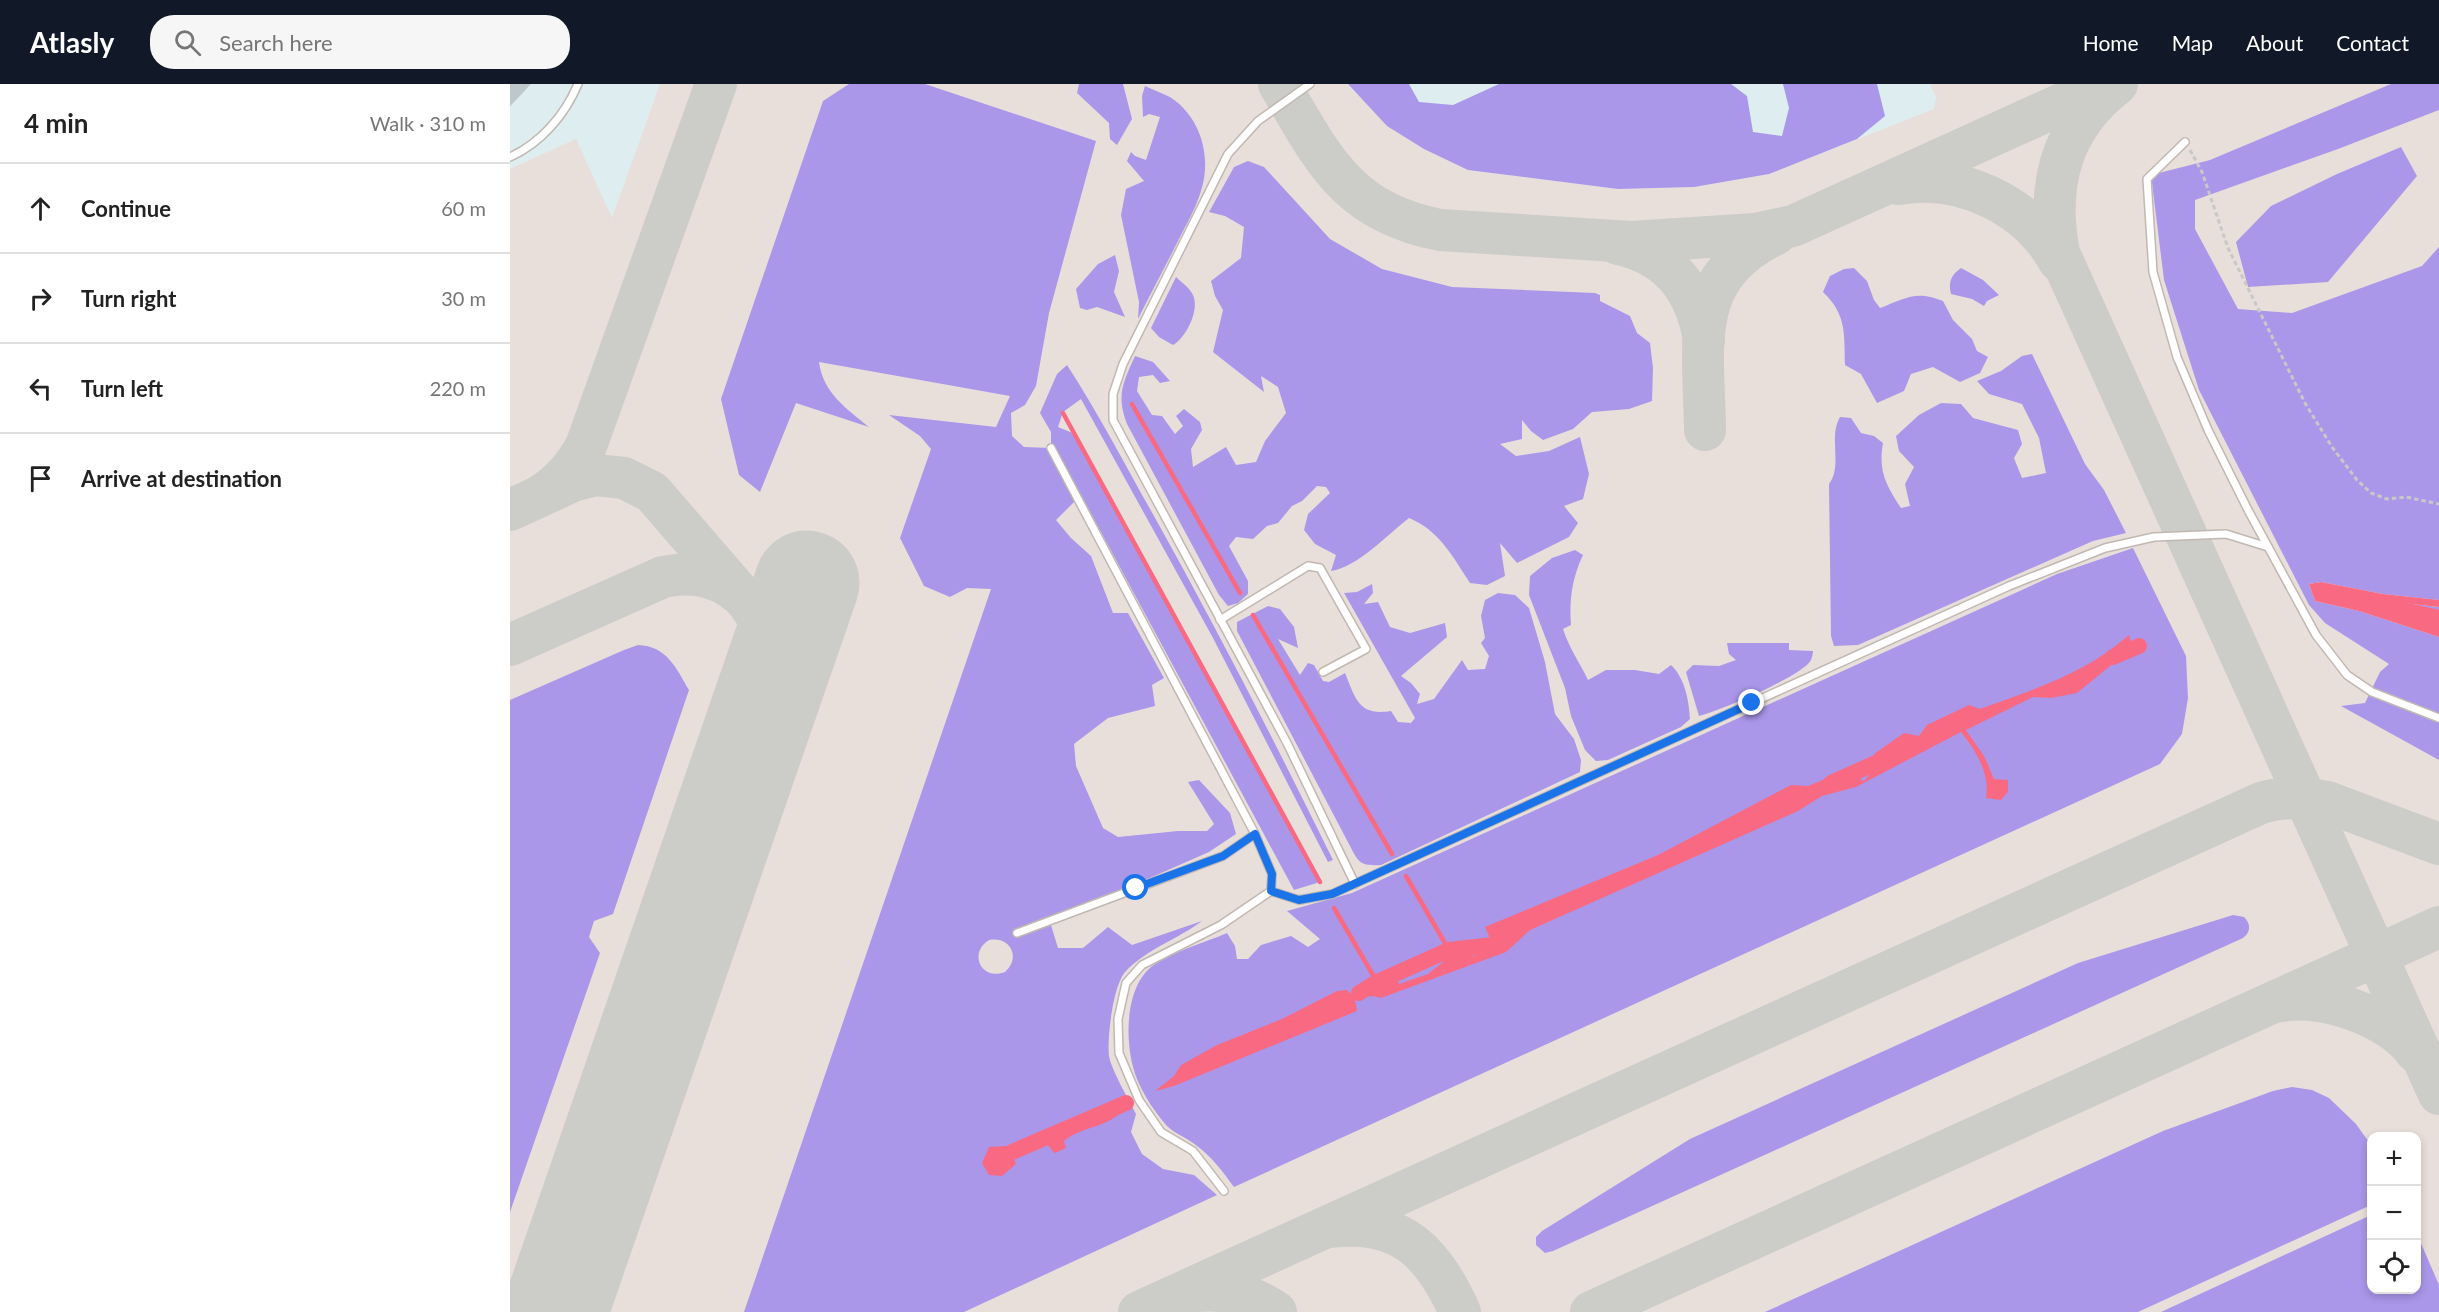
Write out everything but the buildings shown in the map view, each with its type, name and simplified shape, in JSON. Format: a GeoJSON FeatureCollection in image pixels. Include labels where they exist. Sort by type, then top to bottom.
{"type":"FeatureCollection","features":[{"type":"Feature","properties":{"kind":"lane"},"geometry":{"type":"LineString","coordinates":[[510,157],[534,143],[549,128],[572,98],[578,84]]}},
{"type":"Feature","properties":{"kind":"lane"},"geometry":{"type":"LineString","coordinates":[[1310,84],[1258,121],[1228,154],[1123,364],[1113,394],[1113,420],[1287,743],[1355,884]]}},
{"type":"Feature","properties":{"kind":"lane"},"geometry":{"type":"LineString","coordinates":[[2185,142],[2147,179],[2153,272],[2177,357],[2208,430],[2316,635],[2347,675],[2372,692],[2439,718]]}},
{"type":"Feature","properties":{"kind":"lane"},"geometry":{"type":"LineString","coordinates":[[1051,448],[1255,834],[1272,874],[1271,891]]}},
{"type":"Feature","properties":{"kind":"lane"},"geometry":{"type":"LineString","coordinates":[[1271,891],[1299,900],[1332,894],[2009,586],[2105,548],[2154,537],[2226,534],[2268,547]]}},
{"type":"Feature","properties":{"kind":"lane"},"geometry":{"type":"LineString","coordinates":[[1220,620],[1308,566],[1320,568],[1366,649],[1323,672]]}},
{"type":"Feature","properties":{"kind":"lane"},"geometry":{"type":"LineString","coordinates":[[1017,933],[1223,856],[1255,834]]}},
{"type":"Feature","properties":{"kind":"lane"},"geometry":{"type":"LineString","coordinates":[[1224,1191],[1193,1151],[1161,1132],[1139,1100],[1119,1053],[1118,1019],[1126,983],[1142,965],[1221,925],[1271,891]]}},
{"type":"Feature","properties":{"kind":"path"},"geometry":{"type":"LineString","coordinates":[[2185,142],[2202,172],[2228,248],[2305,403],[2332,447],[2357,480],[2371,493],[2387,499],[2406,497],[2439,504]]}},
{"type":"Feature","properties":{"kind":"shaded area"},"geometry":{"type":"Polygon","coordinates":[[[660,84],[1348,84],[1353,91],[1468,170],[1618,189],[1694,187],[1769,174],[1934,109],[1936,97],[1930,84],[2439,84],[2439,1312],[510,1312],[510,169],[576,139],[612,218],[660,84]]]}},
{"type":"Feature","properties":{"kind":"shaded area"},"geometry":{"type":"Polygon","coordinates":[[[849,84],[925,84],[1096,141],[1049,313],[1036,386],[1025,405],[1011,413],[1012,436],[1024,447],[1051,448],[1051,432],[1040,413],[1057,374],[1067,365],[1112,440],[1201,601],[1333,860],[1328,862],[1213,638],[1081,399],[1063,412],[1058,427],[1075,434],[1320,882],[1294,890],[1081,495],[1056,520],[1091,556],[1113,613],[1128,613],[1164,678],[1152,685],[1155,706],[1108,718],[1074,744],[1076,766],[1103,828],[1118,837],[1178,831],[1207,831],[1214,824],[1188,782],[1199,780],[1230,813],[1236,834],[1209,852],[1050,922],[1058,948],[1083,948],[1108,927],[1132,945],[1202,921],[1143,956],[1121,978],[1114,999],[1110,1025],[1109,1056],[1136,1114],[1131,1132],[1142,1154],[1163,1169],[1194,1175],[1217,1195],[964,1312],[744,1312],[991,589],[967,588],[950,597],[924,586],[900,538],[931,449],[920,436],[889,415],[996,427],[1010,396],[819,362],[825,383],[837,399],[869,427],[796,403],[760,492],[739,475],[721,399],[823,101],[849,84]],[[989,940],[983,945],[979,958],[984,969],[989,973],[997,974],[1005,972],[1010,966],[1013,955],[1008,945],[997,940],[989,940]]]}},
{"type":"Feature","properties":{"kind":"shaded area"},"geometry":{"type":"Polygon","coordinates":[[[1079,84],[1123,84],[1132,119],[1117,145],[1110,139],[1109,123],[1077,93],[1079,84]]]}},
{"type":"Feature","properties":{"kind":"shaded area"},"geometry":{"type":"Polygon","coordinates":[[[1348,84],[1409,84],[1419,102],[1453,105],[1499,84],[1731,84],[1747,96],[1753,132],[1782,136],[1789,108],[1783,84],[1877,84],[1885,116],[1857,139],[1769,174],[1694,187],[1618,189],[1468,170],[1424,149],[1387,126],[1348,84]]]}},
{"type":"Feature","properties":{"kind":"shaded area"},"geometry":{"type":"Polygon","coordinates":[[[2391,84],[2439,84],[2439,110],[2195,200],[2195,229],[2238,309],[2292,313],[2422,266],[2439,247],[2439,600],[2383,594],[2321,582],[2309,584],[2315,601],[2359,611],[2439,637],[2439,760],[2341,706],[2365,703],[2380,672],[2389,664],[2325,623],[2309,605],[2199,390],[2164,280],[2151,175],[2210,160],[2391,84]]]}},
{"type":"Feature","properties":{"kind":"shaded area"},"geometry":{"type":"Polygon","coordinates":[[[1145,86],[1170,97],[1189,115],[1201,139],[1205,165],[1201,191],[1196,204],[1138,319],[1139,302],[1121,215],[1126,189],[1144,181],[1127,161],[1131,152],[1146,160],[1160,117],[1149,114],[1143,117],[1142,96],[1145,86]]]}},
{"type":"Feature","properties":{"kind":"shaded area"},"geometry":{"type":"Polygon","coordinates":[[[2401,147],[2417,176],[2328,282],[2248,287],[2236,242],[2271,206],[2337,174],[2401,147]]]}},
{"type":"Feature","properties":{"kind":"shaded area"},"geometry":{"type":"Polygon","coordinates":[[[1248,161],[1264,167],[1330,239],[1382,269],[1452,287],[1595,293],[1600,295],[1600,301],[1630,316],[1637,333],[1650,343],[1653,368],[1652,401],[1629,409],[1592,412],[1573,429],[1543,440],[1522,420],[1522,439],[1500,444],[1516,456],[1549,451],[1580,437],[1589,474],[1583,499],[1564,506],[1578,523],[1569,537],[1517,563],[1500,543],[1505,576],[1487,585],[1470,583],[1437,537],[1420,523],[1409,518],[1362,557],[1331,571],[1336,555],[1315,544],[1304,530],[1308,514],[1330,493],[1326,487],[1317,486],[1302,501],[1292,506],[1278,523],[1267,526],[1253,539],[1236,537],[1229,546],[1248,581],[1248,594],[1238,603],[1228,606],[1219,595],[1127,424],[1122,405],[1122,389],[1135,356],[1153,362],[1170,381],[1160,383],[1153,375],[1139,377],[1137,391],[1152,415],[1162,416],[1175,434],[1183,426],[1176,416],[1184,409],[1200,422],[1202,430],[1191,449],[1193,467],[1226,447],[1236,465],[1256,462],[1265,441],[1286,413],[1278,387],[1261,376],[1264,392],[1213,352],[1223,310],[1215,296],[1211,281],[1241,258],[1244,227],[1225,216],[1209,212],[1234,167],[1248,161]]]}},
{"type":"Feature","properties":{"kind":"shaded area"},"geometry":{"type":"Polygon","coordinates":[[[1115,255],[1119,271],[1114,292],[1125,317],[1097,307],[1087,310],[1080,308],[1076,289],[1098,264],[1115,255]]]}},
{"type":"Feature","properties":{"kind":"shaded area"},"geometry":{"type":"Polygon","coordinates":[[[1854,268],[1867,281],[1874,300],[1880,308],[1904,298],[1918,296],[1943,301],[1953,320],[1972,339],[1977,351],[1988,357],[1980,373],[1960,382],[1933,367],[1911,374],[1904,391],[1877,403],[1861,374],[1845,365],[1843,326],[1831,300],[1823,292],[1830,276],[1844,269],[1854,268]]]}},
{"type":"Feature","properties":{"kind":"shaded area"},"geometry":{"type":"Polygon","coordinates":[[[1961,268],[1983,280],[1999,295],[1987,301],[1984,306],[1972,299],[1951,294],[1951,279],[1961,268]]]}},
{"type":"Feature","properties":{"kind":"shaded area"},"geometry":{"type":"Polygon","coordinates":[[[1176,277],[1192,292],[1195,308],[1187,330],[1173,345],[1159,337],[1151,328],[1176,277]]]}},
{"type":"Feature","properties":{"kind":"shaded area"},"geometry":{"type":"Polygon","coordinates":[[[2032,354],[2085,464],[2104,490],[2126,533],[2093,541],[1858,645],[1834,646],[1831,636],[1829,484],[1835,469],[1835,433],[1840,417],[1851,418],[1861,433],[1874,436],[1883,443],[1884,477],[1901,508],[1910,506],[1905,484],[1914,467],[1899,451],[1896,436],[1919,415],[1941,403],[1961,404],[1973,418],[2018,430],[2022,444],[2014,458],[2022,478],[2046,473],[2039,438],[2022,404],[1989,394],[1977,381],[2001,371],[2022,356],[2032,354]]]}},
{"type":"Feature","properties":{"kind":"shaded area"},"geometry":{"type":"Polygon","coordinates":[[[2133,548],[2186,656],[2188,698],[2182,734],[2160,764],[1234,1187],[1208,1155],[1167,1126],[1143,1092],[1130,1051],[1129,1018],[1137,986],[1145,974],[1163,959],[1227,933],[1235,946],[1237,959],[1248,959],[1261,945],[1291,936],[1308,947],[1320,939],[1287,911],[1352,893],[2057,574],[2133,548]]]}},
{"type":"Feature","properties":{"kind":"shaded area"},"geometry":{"type":"Polygon","coordinates":[[[1575,550],[1583,555],[1572,589],[1571,625],[1563,629],[1588,680],[1606,670],[1635,670],[1659,674],[1671,665],[1680,676],[1689,705],[1690,719],[1681,727],[1608,760],[1596,761],[1585,750],[1571,716],[1565,688],[1529,595],[1530,576],[1552,558],[1575,550]]]}},
{"type":"Feature","properties":{"kind":"shaded area"},"geometry":{"type":"Polygon","coordinates":[[[2321,582],[2383,594],[2439,600],[2439,607],[2402,603],[2391,605],[2439,621],[2439,637],[2359,611],[2315,601],[2309,584],[2321,582]]]}},
{"type":"Feature","properties":{"kind":"shaded area"},"geometry":{"type":"Polygon","coordinates":[[[1372,584],[1373,593],[1364,604],[1378,602],[1390,627],[1410,633],[1445,623],[1447,637],[1401,676],[1420,694],[1417,704],[1434,699],[1462,660],[1468,670],[1485,669],[1489,656],[1481,643],[1485,638],[1481,616],[1485,600],[1498,593],[1515,595],[1529,608],[1545,662],[1555,714],[1574,739],[1581,760],[1580,772],[1381,865],[1364,864],[1356,856],[1237,631],[1237,622],[1268,606],[1280,609],[1294,627],[1298,648],[1278,639],[1300,675],[1308,663],[1314,665],[1323,681],[1329,682],[1345,673],[1356,698],[1365,708],[1380,712],[1391,711],[1398,722],[1411,723],[1415,718],[1344,593],[1357,592],[1372,584]]]}},
{"type":"Feature","properties":{"kind":"shaded area"},"geometry":{"type":"Polygon","coordinates":[[[2402,603],[2439,607],[2439,621],[2389,605],[2402,603]]]}},
{"type":"Feature","properties":{"kind":"shaded area"},"geometry":{"type":"Polygon","coordinates":[[[2129,635],[2132,648],[2077,693],[2051,698],[2033,697],[1966,730],[1984,756],[1994,779],[2008,780],[2008,792],[2001,800],[1986,798],[1986,780],[1981,763],[1961,732],[1856,787],[1822,796],[1798,811],[1530,930],[1506,952],[1381,998],[1368,996],[1358,998],[1355,1000],[1357,1011],[1174,1086],[1155,1091],[1174,1076],[1181,1065],[1217,1045],[1282,1019],[1337,991],[1347,990],[1353,996],[1389,978],[1397,979],[1399,984],[1428,974],[1448,958],[1449,950],[1474,956],[1493,945],[1485,927],[1658,855],[1791,785],[1808,786],[1847,770],[1849,774],[1864,781],[1876,767],[1874,754],[1904,733],[1919,736],[1927,725],[1969,705],[1980,709],[2058,679],[2095,660],[2129,635]]]}},
{"type":"Feature","properties":{"kind":"shaded area"},"geometry":{"type":"Polygon","coordinates":[[[1727,643],[1789,643],[1789,650],[1813,652],[1811,660],[1805,667],[1793,675],[1741,700],[1699,716],[1686,672],[1693,665],[1719,666],[1736,660],[1729,654],[1727,643]]]}},
{"type":"Feature","properties":{"kind":"shaded area"},"geometry":{"type":"Polygon","coordinates":[[[638,645],[656,649],[670,660],[689,690],[613,914],[594,921],[589,937],[600,953],[510,1212],[510,700],[638,645]]]}},
{"type":"Feature","properties":{"kind":"shaded area"},"geometry":{"type":"Polygon","coordinates":[[[2233,915],[2244,917],[2248,922],[2249,931],[2243,938],[1553,1251],[1545,1253],[1536,1245],[1536,1237],[1542,1231],[1690,1139],[2078,963],[2233,915]]]}},
{"type":"Feature","properties":{"kind":"shaded area"},"geometry":{"type":"Polygon","coordinates":[[[2292,1087],[2312,1090],[2329,1098],[2356,1124],[2367,1139],[2367,1207],[2138,1312],[1765,1312],[2163,1131],[2273,1091],[2292,1087]]]}},
{"type":"Feature","properties":{"kind":"shaded area"},"geometry":{"type":"Polygon","coordinates":[[[1119,1106],[1122,1111],[1116,1117],[1071,1136],[1064,1141],[1066,1148],[1055,1153],[1040,1135],[1012,1152],[1016,1164],[1002,1176],[989,1175],[982,1163],[989,1147],[1021,1145],[1041,1131],[1065,1124],[1089,1122],[1119,1106]]]}},
{"type":"Feature","properties":{"kind":"shaded area"},"geometry":{"type":"Polygon","coordinates":[[[2367,1217],[2367,1294],[2421,1294],[2421,1243],[2439,1285],[2439,1312],[2161,1312],[2367,1217]]]}},
{"type":"Feature","properties":{"kind":"waterway"},"geometry":{"type":"LineString","coordinates":[[1132,404],[1240,593]]}},
{"type":"Feature","properties":{"kind":"waterway"},"geometry":{"type":"LineString","coordinates":[[1063,413],[1320,882]]}},
{"type":"Feature","properties":{"kind":"waterway"},"geometry":{"type":"LineString","coordinates":[[2393,608],[2439,618]]}},
{"type":"Feature","properties":{"kind":"waterway"},"geometry":{"type":"LineString","coordinates":[[1253,615],[1392,854]]}},
{"type":"Feature","properties":{"kind":"waterway"},"geometry":{"type":"LineString","coordinates":[[2113,657],[2139,646]]}},
{"type":"Feature","properties":{"kind":"waterway"},"geometry":{"type":"LineString","coordinates":[[1831,783],[1896,754]]}},
{"type":"Feature","properties":{"kind":"waterway"},"geometry":{"type":"LineString","coordinates":[[1406,876],[1449,950]]}},
{"type":"Feature","properties":{"kind":"waterway"},"geometry":{"type":"LineString","coordinates":[[1334,908],[1377,982]]}},
{"type":"Feature","properties":{"kind":"waterway"},"geometry":{"type":"LineString","coordinates":[[1359,993],[1377,982],[1449,950],[1493,945],[1513,935]]}},
{"type":"Feature","properties":{"kind":"waterway"},"geometry":{"type":"LineString","coordinates":[[1012,1152],[1126,1103]]}},
{"type":"Feature","properties":{"kind":"taxiway"},"geometry":{"type":"LineString","coordinates":[[540,496],[567,474],[586,446],[716,84]]}},
{"type":"Feature","properties":{"kind":"taxiway"},"geometry":{"type":"LineString","coordinates":[[1279,84],[1310,136],[1341,178],[1360,196],[1382,210],[1408,222],[1440,230],[1631,242],[1755,234],[1793,226],[2106,84]]}},
{"type":"Feature","properties":{"kind":"taxiway"},"geometry":{"type":"LineString","coordinates":[[2117,84],[2082,119],[2062,159],[2055,204],[2055,228],[2059,253],[2439,1094]]}},
{"type":"Feature","properties":{"kind":"taxiway"},"geometry":{"type":"LineString","coordinates":[[1899,184],[1923,182],[1946,184],[1969,189],[1991,198],[2030,224],[2046,241],[2059,261]]}},
{"type":"Feature","properties":{"kind":"taxiway"},"geometry":{"type":"LineString","coordinates":[[1705,430],[1703,342],[1706,317],[1714,293],[1727,271],[1747,251],[1776,234]]}},
{"type":"Feature","properties":{"kind":"taxiway"},"geometry":{"type":"LineString","coordinates":[[1618,244],[1652,257],[1678,277],[1694,305],[1704,340]]}},
{"type":"Feature","properties":{"kind":"taxiway"},"geometry":{"type":"LineString","coordinates":[[510,510],[573,481],[596,475],[624,478],[652,492],[748,603],[768,632],[773,654],[772,671],[754,733]]}},
{"type":"Feature","properties":{"kind":"taxiway"},"geometry":{"type":"LineString","coordinates":[[510,645],[663,577],[683,574],[703,576],[721,582],[738,593]]}},
{"type":"Feature","properties":{"kind":"taxiway"},"geometry":{"type":"LineString","coordinates":[[1139,1312],[2261,803],[2294,798],[2327,802],[2439,844]]}},
{"type":"Feature","properties":{"kind":"taxiway"},"geometry":{"type":"LineString","coordinates":[[1591,1312],[2439,927]]}},
{"type":"Feature","properties":{"kind":"taxiway"},"geometry":{"type":"LineString","coordinates":[[2281,1001],[2298,999],[2316,1001],[2355,1010],[2390,1028],[2405,1039],[2416,1052]]}},
{"type":"Feature","properties":{"kind":"taxiway"},"geometry":{"type":"LineString","coordinates":[[1330,1227],[1376,1228],[1395,1234],[1411,1244],[1426,1256],[1438,1272],[1460,1312]]}},
{"type":"Feature","properties":{"kind":"taxiway"},"geometry":{"type":"LineString","coordinates":[[1189,1292],[1212,1290],[1234,1293],[1256,1300],[1276,1312]]}},
{"type":"Feature","properties":{"kind":"runway"},"geometry":{"type":"LineString","coordinates":[[555,1312],[807,583]]}},
{"type":"Feature","properties":{"kind":"route"},"geometry":{"type":"LineString","coordinates":[[1136,888],[1223,856],[1255,834],[1272,874],[1271,891],[1299,900],[1332,894],[1752,703]]}}]}
